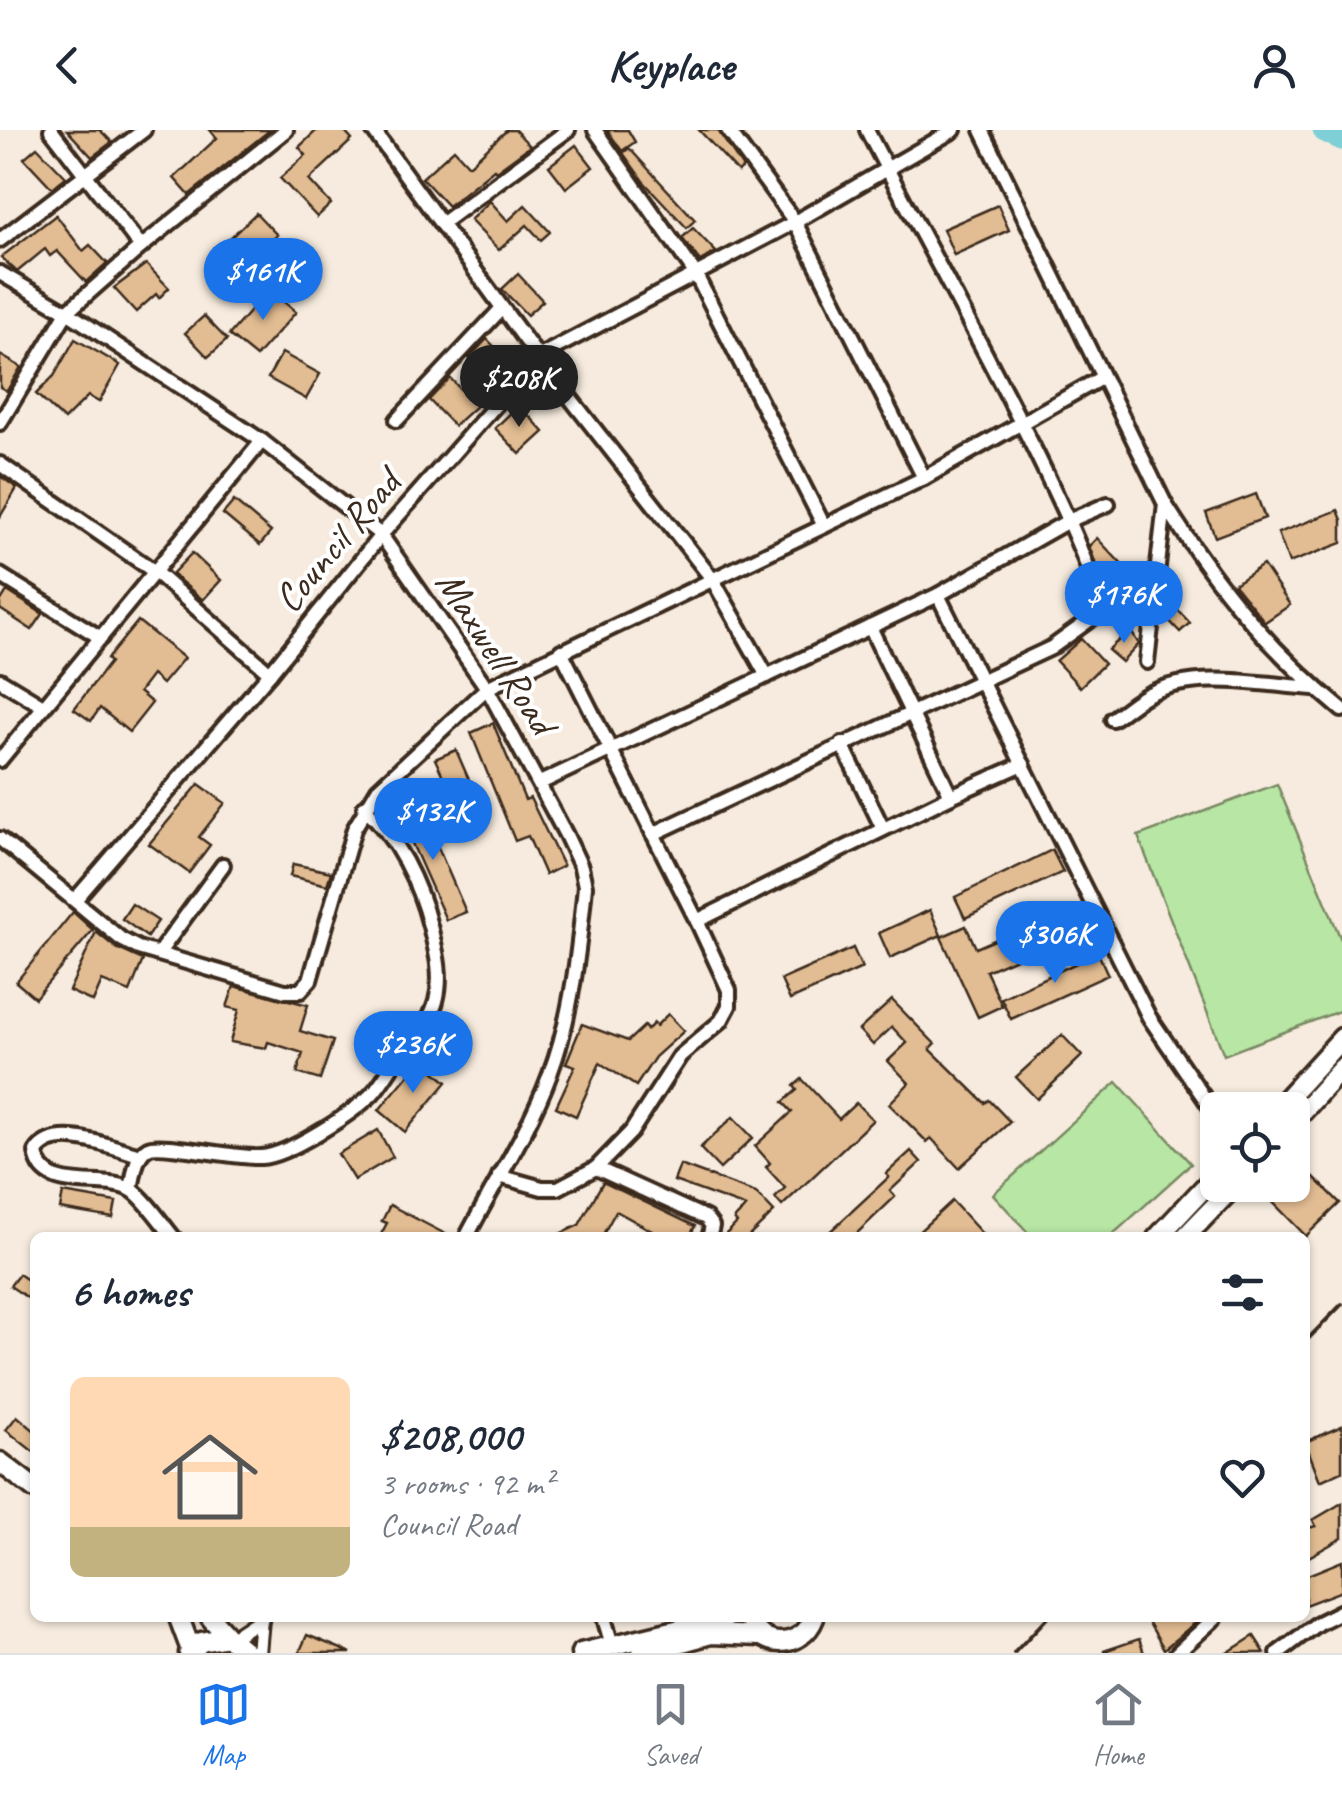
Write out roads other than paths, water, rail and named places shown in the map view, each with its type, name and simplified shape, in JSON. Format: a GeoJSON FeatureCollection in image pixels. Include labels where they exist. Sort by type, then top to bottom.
{"type":"FeatureCollection","features":[{"type":"Feature","properties":{"kind":"main road"},"geometry":{"type":"LineString","coordinates":[[1292,1092],[1342,1038]]}},
{"type":"Feature","properties":{"kind":"main road"},"geometry":{"type":"LineString","coordinates":[[1310,1103],[1342,1068]]}},
{"type":"Feature","properties":{"kind":"main road"},"geometry":{"type":"LineString","coordinates":[[1163,1232],[1200,1193]]}},
{"type":"Feature","properties":{"kind":"main road"},"geometry":{"type":"LineString","coordinates":[[1190,1232],[1219,1202]]}},
{"type":"Feature","properties":{"kind":"main road"},"geometry":{"type":"LineString","coordinates":[[0,1462],[30,1484]]}},
{"type":"Feature","properties":{"kind":"main road"},"geometry":{"type":"LineString","coordinates":[[180,1622],[190,1652],[201,1642],[230,1638]]}},
{"type":"Feature","properties":{"kind":"main road"},"geometry":{"type":"LineString","coordinates":[[215,1622],[248,1653]]}},
{"type":"Feature","properties":{"kind":"main road"},"geometry":{"type":"LineString","coordinates":[[581,1653],[710,1622]]}},
{"type":"Feature","properties":{"kind":"main road"},"geometry":{"type":"LineString","coordinates":[[753,1622],[768,1643]]}},
{"type":"Feature","properties":{"kind":"main road"},"geometry":{"type":"LineString","coordinates":[[642,1653],[712,1634],[768,1643],[793,1641],[806,1635]]}},
{"type":"Feature","properties":{"kind":"street"},"geometry":{"type":"LineString","coordinates":[[51,130],[141,247]]}},
{"type":"Feature","properties":{"kind":"street"},"geometry":{"type":"LineString","coordinates":[[0,240],[144,130]]}},
{"type":"Feature","properties":{"kind":"street"},"geometry":{"type":"LineString","coordinates":[[0,423],[67,312],[286,130]]}},
{"type":"Feature","properties":{"kind":"street"},"geometry":{"type":"LineString","coordinates":[[373,130],[538,357],[713,580],[767,676]]}},
{"type":"Feature","properties":{"kind":"street"},"geometry":{"type":"LineString","coordinates":[[440,224],[568,130]]}},
{"type":"Feature","properties":{"kind":"street"},"geometry":{"type":"LineString","coordinates":[[595,130],[695,274],[824,526]]}},
{"type":"Feature","properties":{"kind":"street"},"geometry":{"type":"LineString","coordinates":[[728,130],[795,222],[924,478]]}},
{"type":"Feature","properties":{"kind":"street"},"geometry":{"type":"LineString","coordinates":[[653,834],[1051,648],[1098,614],[1097,593],[1068,521],[867,130]]}},
{"type":"Feature","properties":{"kind":"street","name":"Council Road"},"geometry":{"type":"LineString","coordinates":[[75,900],[270,673],[381,535],[538,357],[795,222],[954,130]]}},
{"type":"Feature","properties":{"kind":"street"},"geometry":{"type":"LineString","coordinates":[[982,130],[1164,504],[1232,600],[1275,651],[1342,710]]}},
{"type":"Feature","properties":{"kind":"street","name":"Maxwell Road"},"geometry":{"type":"LineString","coordinates":[[0,273],[67,312],[262,441],[381,535],[487,688],[581,867],[584,904],[558,1049],[530,1121],[469,1232]]}},
{"type":"Feature","properties":{"kind":"street"},"geometry":{"type":"LineString","coordinates":[[397,420],[502,308]]}},
{"type":"Feature","properties":{"kind":"street"},"geometry":{"type":"LineString","coordinates":[[0,838],[121,940],[284,990],[300,990],[310,980],[354,829],[364,808],[378,789],[487,688],[924,478],[1100,378]]}},
{"type":"Feature","properties":{"kind":"street"},"geometry":{"type":"LineString","coordinates":[[0,760],[262,441]]}},
{"type":"Feature","properties":{"kind":"street"},"geometry":{"type":"LineString","coordinates":[[0,464],[156,572],[270,673]]}},
{"type":"Feature","properties":{"kind":"street"},"geometry":{"type":"LineString","coordinates":[[540,784],[938,595],[1068,521],[1108,504]]}},
{"type":"Feature","properties":{"kind":"street"},"geometry":{"type":"LineString","coordinates":[[1147,662],[1164,504]]}},
{"type":"Feature","properties":{"kind":"street"},"geometry":{"type":"LineString","coordinates":[[0,575],[101,638]]}},
{"type":"Feature","properties":{"kind":"street"},"geometry":{"type":"LineString","coordinates":[[938,595],[1148,1018],[1200,1092]]}},
{"type":"Feature","properties":{"kind":"street"},"geometry":{"type":"LineString","coordinates":[[870,627],[951,796]]}},
{"type":"Feature","properties":{"kind":"street"},"geometry":{"type":"LineString","coordinates":[[499,1176],[542,1188],[558,1188],[596,1168],[632,1132],[680,1056],[721,1021],[729,1006],[729,990],[697,921],[561,651]]}},
{"type":"Feature","properties":{"kind":"street"},"geometry":{"type":"LineString","coordinates":[[0,680],[43,706]]}},
{"type":"Feature","properties":{"kind":"street"},"geometry":{"type":"LineString","coordinates":[[1112,719],[1150,694],[1181,684],[1316,688]]}},
{"type":"Feature","properties":{"kind":"street"},"geometry":{"type":"LineString","coordinates":[[842,744],[883,829]]}},
{"type":"Feature","properties":{"kind":"street"},"geometry":{"type":"LineString","coordinates":[[697,921],[1023,764]]}},
{"type":"Feature","properties":{"kind":"street"},"geometry":{"type":"LineString","coordinates":[[131,1189],[140,1155],[148,1147],[159,1145],[217,1156],[279,1155],[366,1100],[423,1029],[436,1004],[440,975],[429,922],[395,842],[364,808]]}},
{"type":"Feature","properties":{"kind":"street"},"geometry":{"type":"LineString","coordinates":[[158,954],[223,866]]}},
{"type":"Feature","properties":{"kind":"street"},"geometry":{"type":"LineString","coordinates":[[140,1155],[74,1138],[46,1140],[36,1152],[38,1161],[51,1176],[131,1189],[169,1232]]}},
{"type":"Feature","properties":{"kind":"street"},"geometry":{"type":"LineString","coordinates":[[596,1168],[706,1218],[711,1232]]}},
{"type":"Feature","properties":{"kind":"street"},"geometry":{"type":"LineString","coordinates":[[1278,1653],[1318,1623],[1342,1611]]}},
{"type":"Feature","properties":{"kind":"street"},"geometry":{"type":"LineString","coordinates":[[230,1638],[255,1622]]}},
{"type":"Feature","properties":{"kind":"street"},"geometry":{"type":"LineString","coordinates":[[258,1653],[261,1622]]}},
{"type":"Feature","properties":{"kind":"street"},"geometry":{"type":"LineString","coordinates":[[605,1622],[612,1646]]}},
{"type":"Feature","properties":{"kind":"street"},"geometry":{"type":"LineString","coordinates":[[1176,1653],[1211,1622]]}},
{"type":"Feature","properties":{"kind":"waterway"},"geometry":{"type":"LineString","coordinates":[[1325,130],[1342,138]]}},
{"type":"Feature","properties":{"kind":"railway"},"geometry":{"type":"LineString","coordinates":[[1310,1337],[1342,1304]]}},
{"type":"Feature","properties":{"kind":"railway"},"geometry":{"type":"LineString","coordinates":[[1014,1653],[1043,1622]]}}]}
